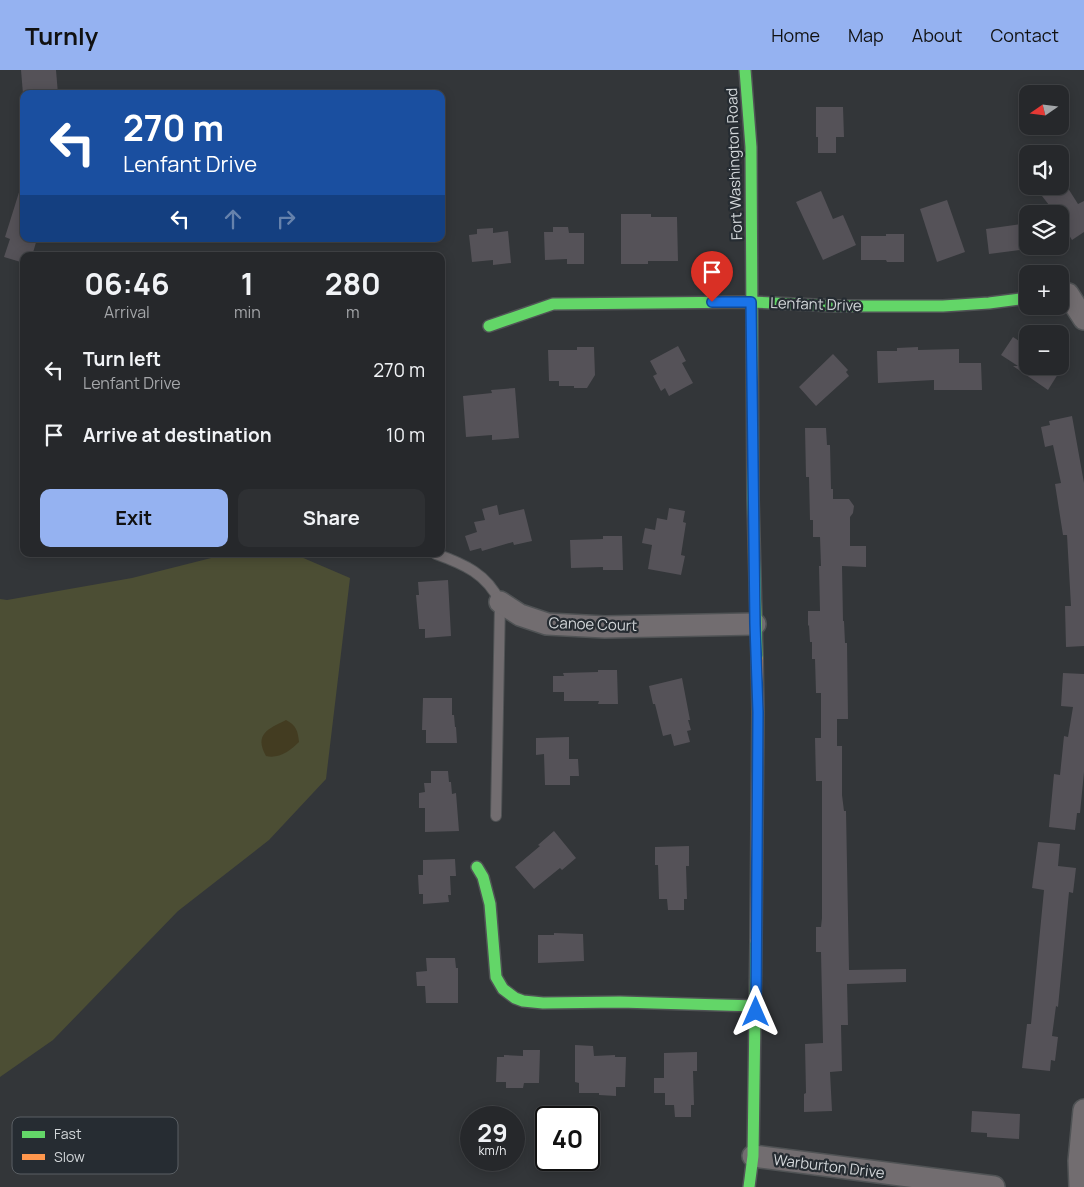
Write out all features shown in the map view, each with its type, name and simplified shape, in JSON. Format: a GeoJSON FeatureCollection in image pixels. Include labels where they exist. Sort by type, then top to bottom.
{"type":"FeatureCollection","features":[{"type":"Feature","properties":{"kind":"street","name":"Fort Washington Road"},"geometry":{"type":"LineString","coordinates":[[745,70],[751,147],[751,302],[758,712],[756,1006],[753,1156],[749,1187]]}},
{"type":"Feature","properties":{"kind":"street"},"geometry":{"type":"LineString","coordinates":[[1071,292],[1084,319]]}},
{"type":"Feature","properties":{"kind":"street","name":"Lenfant Drive"},"geometry":{"type":"LineString","coordinates":[[489,326],[553,304],[751,302],[836,306],[943,306],[1019,299]]}},
{"type":"Feature","properties":{"kind":"street","name":"Canoe Court"},"geometry":{"type":"LineString","coordinates":[[500,602],[520,615],[547,624],[605,626],[755,624]]}},
{"type":"Feature","properties":{"kind":"street"},"geometry":{"type":"LineString","coordinates":[[477,867],[483,874],[486,885],[491,914],[497,980],[508,995],[522,1001],[544,1003],[623,1002],[756,1006]]}},
{"type":"Feature","properties":{"kind":"street"},"geometry":{"type":"LineString","coordinates":[[1080,1187],[1084,1110]]}},
{"type":"Feature","properties":{"kind":"street","name":"Warburton Drive"},"geometry":{"type":"LineString","coordinates":[[753,1156],[994,1187]]}},
{"type":"Feature","properties":{"kind":"lane"},"geometry":{"type":"LineString","coordinates":[[443,557],[480,574],[494,588],[500,602],[496,816]]}},
{"type":"Feature","properties":{"kind":"green space"},"geometry":{"type":"Polygon","coordinates":[[[215,557],[301,557],[350,578],[326,779],[269,840],[178,911],[53,1040],[0,1077],[0,599],[7,600],[132,578],[215,557]]]}},
{"type":"Feature","properties":{"kind":"sand"},"geometry":{"type":"Polygon","coordinates":[[[286,720],[296,729],[299,742],[284,754],[271,757],[266,756],[262,737],[274,726],[286,720]]]}},
{"type":"Feature","properties":{"kind":"building"},"geometry":{"type":"Polygon","coordinates":[[[21,70],[56,70],[58,90],[23,90],[21,70]]]}},
{"type":"Feature","properties":{"kind":"building"},"geometry":{"type":"Polygon","coordinates":[[[816,107],[843,107],[844,137],[836,137],[836,153],[818,153],[816,107]]]}},
{"type":"Feature","properties":{"kind":"building"},"geometry":{"type":"Polygon","coordinates":[[[20,189],[20,242],[36,242],[33,252],[20,252],[20,262],[4,257],[10,239],[5,237],[20,189]]]}},
{"type":"Feature","properties":{"kind":"building"},"geometry":{"type":"Polygon","coordinates":[[[1069,190],[1078,204],[1084,201],[1084,232],[1072,240],[1069,235],[1069,205],[1049,205],[1042,196],[1069,195],[1069,190]]]}},
{"type":"Feature","properties":{"kind":"building"},"geometry":{"type":"Polygon","coordinates":[[[821,191],[833,219],[843,215],[856,245],[823,260],[796,202],[821,191]]]}},
{"type":"Feature","properties":{"kind":"building"},"geometry":{"type":"Polygon","coordinates":[[[947,200],[965,252],[937,262],[920,209],[947,200]]]}},
{"type":"Feature","properties":{"kind":"building"},"geometry":{"type":"Polygon","coordinates":[[[621,214],[651,214],[651,217],[677,217],[678,261],[648,261],[648,264],[621,264],[621,214]]]}},
{"type":"Feature","properties":{"kind":"building"},"geometry":{"type":"Polygon","coordinates":[[[1019,224],[1019,250],[989,254],[986,229],[1019,224]]]}},
{"type":"Feature","properties":{"kind":"building"},"geometry":{"type":"Polygon","coordinates":[[[553,227],[568,227],[569,233],[584,233],[584,264],[567,264],[567,259],[545,260],[544,232],[553,232],[553,227]]]}},
{"type":"Feature","properties":{"kind":"building"},"geometry":{"type":"Polygon","coordinates":[[[493,228],[493,233],[508,231],[511,263],[493,265],[493,260],[472,262],[469,235],[477,234],[477,229],[493,228]]]}},
{"type":"Feature","properties":{"kind":"building"},"geometry":{"type":"Polygon","coordinates":[[[886,234],[904,234],[904,262],[861,260],[861,236],[886,236],[886,234]]]}},
{"type":"Feature","properties":{"kind":"building"},"geometry":{"type":"Polygon","coordinates":[[[1013,337],[1019,341],[1019,370],[1013,366],[1018,366],[1001,355],[1013,337]]]}},
{"type":"Feature","properties":{"kind":"building"},"geometry":{"type":"Polygon","coordinates":[[[678,346],[686,361],[682,363],[693,383],[669,396],[665,388],[661,391],[653,376],[657,374],[650,361],[678,346]]]}},
{"type":"Feature","properties":{"kind":"building"},"geometry":{"type":"Polygon","coordinates":[[[577,347],[594,347],[595,375],[587,388],[559,386],[559,381],[549,381],[548,350],[577,350],[577,347]]]}},
{"type":"Feature","properties":{"kind":"building"},"geometry":{"type":"Polygon","coordinates":[[[918,347],[918,350],[959,349],[959,363],[981,363],[982,390],[934,390],[934,380],[878,383],[877,351],[897,351],[897,348],[918,347]]]}},
{"type":"Feature","properties":{"kind":"building"},"geometry":{"type":"Polygon","coordinates":[[[833,354],[848,370],[846,372],[849,376],[816,406],[799,387],[833,354]]]}},
{"type":"Feature","properties":{"kind":"building"},"geometry":{"type":"Polygon","coordinates":[[[1026,375],[1057,375],[1048,390],[1026,375]]]}},
{"type":"Feature","properties":{"kind":"building"},"geometry":{"type":"Polygon","coordinates":[[[515,388],[519,438],[492,440],[492,435],[466,437],[463,396],[492,393],[491,390],[515,388]]]}},
{"type":"Feature","properties":{"kind":"building"},"geometry":{"type":"Polygon","coordinates":[[[1072,416],[1084,483],[1084,646],[1066,647],[1065,606],[1071,606],[1067,535],[1063,535],[1055,484],[1061,483],[1053,445],[1045,447],[1041,427],[1050,425],[1049,421],[1072,416]]]}},
{"type":"Feature","properties":{"kind":"building"},"geometry":{"type":"Polygon","coordinates":[[[805,428],[826,428],[827,445],[830,445],[833,499],[849,499],[854,506],[850,517],[850,546],[866,546],[866,567],[842,566],[843,621],[845,643],[847,643],[848,719],[837,719],[837,746],[842,746],[842,795],[844,811],[846,811],[849,970],[906,969],[906,982],[847,984],[848,1025],[841,1025],[842,1071],[830,1072],[832,1111],[804,1112],[804,1094],[806,1093],[805,1044],[823,1043],[821,952],[816,952],[816,927],[821,927],[822,918],[822,781],[816,781],[815,738],[821,738],[821,693],[816,693],[815,659],[812,659],[812,642],[810,642],[808,626],[808,611],[820,611],[819,566],[821,566],[820,537],[813,537],[813,520],[810,520],[809,477],[806,477],[805,428]]]}},
{"type":"Feature","properties":{"kind":"building"},"geometry":{"type":"Polygon","coordinates":[[[497,505],[499,515],[524,509],[532,541],[514,545],[513,542],[482,551],[481,548],[470,551],[465,536],[477,532],[474,522],[485,520],[482,509],[497,505]]]}},
{"type":"Feature","properties":{"kind":"building"},"geometry":{"type":"Polygon","coordinates":[[[669,508],[685,511],[683,522],[686,523],[681,555],[685,556],[681,575],[648,569],[652,545],[642,543],[645,528],[655,530],[657,518],[667,520],[669,508]]]}},
{"type":"Feature","properties":{"kind":"building"},"geometry":{"type":"Polygon","coordinates":[[[603,536],[622,536],[623,570],[603,570],[603,567],[571,568],[570,540],[603,539],[603,536]]]}},
{"type":"Feature","properties":{"kind":"building"},"geometry":{"type":"Polygon","coordinates":[[[448,580],[451,636],[425,638],[425,629],[419,629],[416,595],[419,595],[418,582],[448,580]]]}},
{"type":"Feature","properties":{"kind":"building"},"geometry":{"type":"Polygon","coordinates":[[[598,670],[617,670],[618,704],[598,704],[599,701],[564,701],[564,692],[553,692],[553,676],[564,676],[563,673],[598,672],[598,670]]]}},
{"type":"Feature","properties":{"kind":"building"},"geometry":{"type":"Polygon","coordinates":[[[1063,673],[1084,674],[1084,772],[1080,813],[1077,813],[1075,830],[1049,827],[1054,774],[1060,775],[1064,736],[1068,737],[1073,707],[1061,706],[1063,673]]]}},
{"type":"Feature","properties":{"kind":"building"},"geometry":{"type":"Polygon","coordinates":[[[682,678],[690,720],[688,720],[691,730],[687,731],[690,742],[674,746],[671,734],[663,736],[649,686],[682,678]]]}},
{"type":"Feature","properties":{"kind":"building"},"geometry":{"type":"Polygon","coordinates":[[[423,698],[452,698],[452,715],[454,715],[457,743],[426,743],[426,730],[422,730],[423,698]]]}},
{"type":"Feature","properties":{"kind":"building"},"geometry":{"type":"Polygon","coordinates":[[[569,737],[569,759],[578,759],[579,776],[570,776],[570,785],[545,785],[544,754],[536,755],[536,738],[569,737]]]}},
{"type":"Feature","properties":{"kind":"building"},"geometry":{"type":"Polygon","coordinates":[[[431,771],[448,771],[452,794],[456,793],[459,831],[425,832],[425,808],[419,808],[419,793],[425,792],[424,783],[431,783],[431,771]]]}},
{"type":"Feature","properties":{"kind":"building"},"geometry":{"type":"Polygon","coordinates":[[[554,831],[576,858],[534,889],[515,867],[540,846],[538,845],[554,831]]]}},
{"type":"Feature","properties":{"kind":"building"},"geometry":{"type":"Polygon","coordinates":[[[1038,842],[1060,844],[1058,866],[1076,868],[1073,893],[1069,892],[1058,1007],[1056,1006],[1052,1036],[1058,1037],[1055,1061],[1051,1060],[1050,1071],[1022,1068],[1027,1024],[1031,1024],[1044,890],[1032,888],[1038,842]]]}},
{"type":"Feature","properties":{"kind":"building"},"geometry":{"type":"Polygon","coordinates":[[[689,846],[689,866],[686,866],[687,899],[684,899],[684,910],[668,910],[667,899],[659,899],[658,865],[655,865],[655,847],[689,846]]]}},
{"type":"Feature","properties":{"kind":"building"},"geometry":{"type":"Polygon","coordinates":[[[455,859],[456,876],[450,876],[451,895],[448,895],[449,902],[423,904],[423,894],[419,894],[418,875],[423,875],[423,860],[455,859]]]}},
{"type":"Feature","properties":{"kind":"building"},"geometry":{"type":"Polygon","coordinates":[[[554,933],[583,934],[584,961],[538,963],[538,935],[554,935],[554,933]]]}},
{"type":"Feature","properties":{"kind":"building"},"geometry":{"type":"Polygon","coordinates":[[[426,958],[455,958],[456,968],[458,968],[458,1003],[426,1003],[425,986],[417,986],[416,972],[427,971],[426,958]]]}},
{"type":"Feature","properties":{"kind":"building"},"geometry":{"type":"Polygon","coordinates":[[[575,1045],[593,1046],[594,1056],[615,1055],[615,1057],[626,1057],[625,1087],[616,1087],[616,1096],[599,1095],[599,1093],[579,1093],[579,1083],[575,1082],[575,1045]]]}},
{"type":"Feature","properties":{"kind":"building"},"geometry":{"type":"Polygon","coordinates":[[[523,1050],[540,1050],[539,1083],[524,1083],[523,1088],[506,1088],[506,1082],[496,1082],[497,1057],[504,1057],[504,1055],[523,1056],[523,1050]]]}},
{"type":"Feature","properties":{"kind":"building"},"geometry":{"type":"Polygon","coordinates":[[[697,1052],[697,1071],[693,1071],[694,1105],[691,1105],[691,1117],[675,1117],[674,1105],[665,1105],[665,1093],[654,1093],[654,1078],[664,1078],[664,1053],[697,1052]]]}},
{"type":"Feature","properties":{"kind":"building"},"geometry":{"type":"Polygon","coordinates":[[[972,1111],[1020,1114],[1019,1139],[987,1137],[987,1133],[971,1132],[972,1111]]]}},
{"type":"Feature","properties":{"kind":"traffic: fast"},"geometry":{"type":"LineString","coordinates":[[745,70],[751,147],[753,499],[757,658]]}},
{"type":"Feature","properties":{"kind":"traffic: fast"},"geometry":{"type":"LineString","coordinates":[[489,326],[553,304],[751,302],[836,306],[943,306],[1019,299]]}},
{"type":"Feature","properties":{"kind":"traffic: fast"},"geometry":{"type":"LineString","coordinates":[[477,867],[483,877],[490,904],[496,977],[503,989],[515,998],[523,1001],[543,1003],[620,1002],[756,1006]]}},
{"type":"Feature","properties":{"kind":"traffic: fast"},"geometry":{"type":"LineString","coordinates":[[749,1187],[753,1156],[756,941]]}},
{"type":"Feature","properties":{"kind":"traffic: slow"},"geometry":{"type":"LineString","coordinates":[[756,941],[757,658]]}},
{"type":"Feature","properties":{"kind":"route"},"geometry":{"type":"LineString","coordinates":[[712,302],[751,302],[758,712],[756,1012]]}}]}
